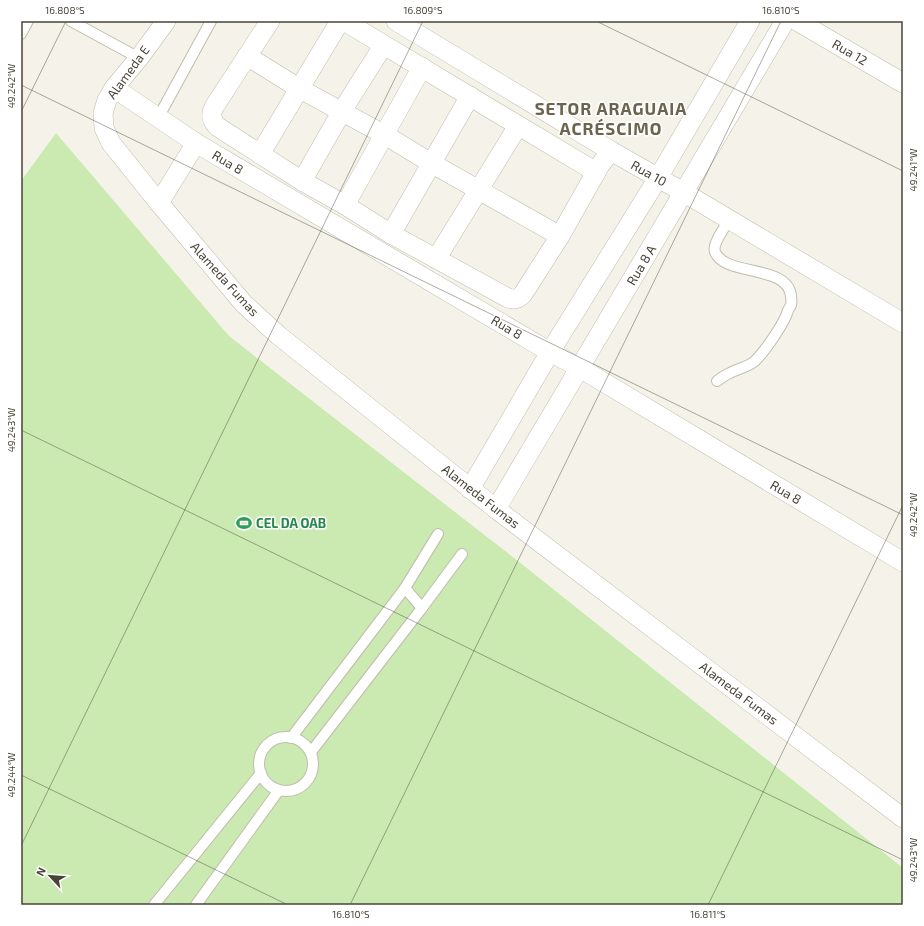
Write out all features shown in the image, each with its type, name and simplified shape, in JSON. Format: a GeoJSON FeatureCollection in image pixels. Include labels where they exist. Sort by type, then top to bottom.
{"type":"FeatureCollection","features":[{"type":"Feature","properties":{"kind":"street","name":"Alameda E"},"geometry":{"type":"LineString","coordinates":[[104,128],[104,113],[107,100],[114,88],[139,58],[166,21]]}},
{"type":"Feature","properties":{"kind":"street"},"geometry":{"type":"LineString","coordinates":[[270,21],[214,106],[211,118],[214,123],[302,181],[345,204],[392,234],[436,259],[508,298],[519,298],[523,294],[560,236],[596,172],[611,151]]}},
{"type":"Feature","properties":{"kind":"street"},"geometry":{"type":"LineString","coordinates":[[260,154],[340,21]]}},
{"type":"Feature","properties":{"kind":"street"},"geometry":{"type":"LineString","coordinates":[[344,21],[596,172]]}},
{"type":"Feature","properties":{"kind":"street","name":"Rua 10"},"geometry":{"type":"LineString","coordinates":[[396,21],[611,151],[684,192],[903,323]]}},
{"type":"Feature","properties":{"kind":"street"},"geometry":{"type":"LineString","coordinates":[[470,489],[550,352],[658,178],[750,21]]}},
{"type":"Feature","properties":{"kind":"street","name":"Rua 8 A"},"geometry":{"type":"LineString","coordinates":[[496,509],[785,21]]}},
{"type":"Feature","properties":{"kind":"street","name":"Rua 12"},"geometry":{"type":"LineString","coordinates":[[797,21],[903,83]]}},
{"type":"Feature","properties":{"kind":"street"},"geometry":{"type":"LineString","coordinates":[[302,181],[342,111],[384,46]]}},
{"type":"Feature","properties":{"kind":"street"},"geometry":{"type":"LineString","coordinates":[[247,56],[300,89],[385,135],[431,163],[560,236]]}},
{"type":"Feature","properties":{"kind":"street"},"geometry":{"type":"LineString","coordinates":[[345,204],[422,67]]}},
{"type":"Feature","properties":{"kind":"street","name":"Rua 8"},"geometry":{"type":"LineString","coordinates":[[114,88],[196,143],[550,352],[580,368],[903,562]]}},
{"type":"Feature","properties":{"kind":"street"},"geometry":{"type":"LineString","coordinates":[[392,234],[470,96]]}},
{"type":"Feature","properties":{"kind":"street"},"geometry":{"type":"LineString","coordinates":[[436,259],[518,126]]}},
{"type":"Feature","properties":{"kind":"street","name":"Alameda Fumas"},"geometry":{"type":"LineString","coordinates":[[104,128],[111,143],[159,204],[244,304],[278,335],[470,489],[903,818]]}},
{"type":"Feature","properties":{"kind":"street"},"geometry":{"type":"LineString","coordinates":[[159,204],[196,143]]}},
{"type":"Feature","properties":{"kind":"lane"},"geometry":{"type":"LineString","coordinates":[[71,21],[139,58]]}},
{"type":"Feature","properties":{"kind":"lane"},"geometry":{"type":"LineString","coordinates":[[158,118],[211,21]]}},
{"type":"Feature","properties":{"kind":"lane"},"geometry":{"type":"LineString","coordinates":[[717,381],[729,373],[754,362],[780,328],[791,303],[790,290],[781,280],[767,274],[754,272],[730,264],[716,254],[714,248],[729,220]]}},
{"type":"Feature","properties":{"kind":"lane"},"geometry":{"type":"LineString","coordinates":[[291,738],[405,588],[438,534]]}},
{"type":"Feature","properties":{"kind":"lane"},"geometry":{"type":"LineString","coordinates":[[311,752],[462,554]]}},
{"type":"Feature","properties":{"kind":"lane"},"geometry":{"type":"LineString","coordinates":[[405,588],[422,608]]}},
{"type":"Feature","properties":{"kind":"lane"},"geometry":{"type":"LineString","coordinates":[[282,738],[299,740],[311,752],[313,769],[310,777],[304,784],[296,789],[288,791],[279,790],[271,786],[261,773],[260,763],[262,754],[266,747],[273,741],[282,738]]}},
{"type":"Feature","properties":{"kind":"lane"},"geometry":{"type":"LineString","coordinates":[[154,905],[261,773]]}},
{"type":"Feature","properties":{"kind":"lane"},"geometry":{"type":"LineString","coordinates":[[196,905],[279,790]]}},
{"type":"Feature","properties":{"kind":"green space","name":"CEL DA OAB"},"geometry":{"type":"Polygon","coordinates":[[[56,133],[229,336],[523,565],[903,868],[903,905],[21,905],[21,181],[56,133]]]}},
{"type":"Feature","properties":{"kind":"place","name":"CEL DA OAB"},"geometry":{"type":"Point","coordinates":[244,523]}},
{"type":"Feature","properties":{"kind":"district","name":"SETOR ARAGUAIA ACRÉSCIMO"},"geometry":{"type":"Point","coordinates":[611,119]}}]}
